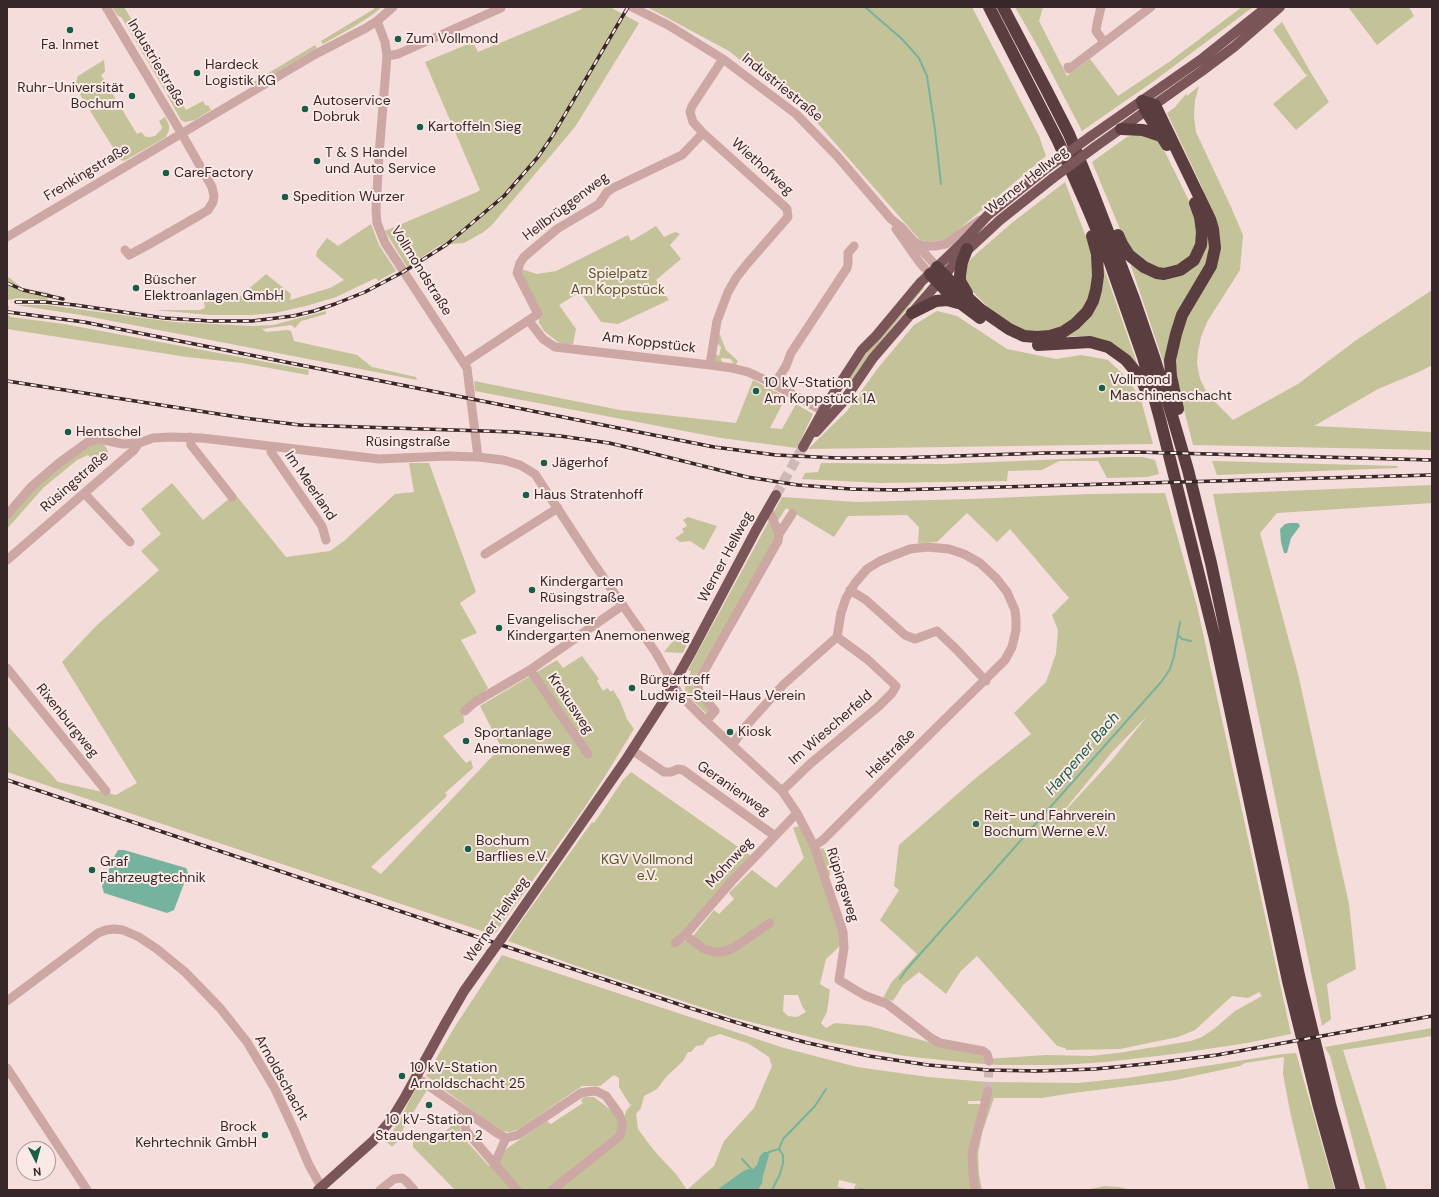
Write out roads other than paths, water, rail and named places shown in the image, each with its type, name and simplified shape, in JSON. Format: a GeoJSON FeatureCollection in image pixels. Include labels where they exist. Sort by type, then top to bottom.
{"type":"FeatureCollection","features":[{"type":"Feature","properties":{"kind":"highway"},"geometry":{"type":"LineString","coordinates":[[989,7],[1058,141],[1108,256],[1142,357],[1160,419],[1217,646],[1304,1047],[1342,1190]]}},
{"type":"Feature","properties":{"kind":"highway"},"geometry":{"type":"LineString","coordinates":[[1003,7],[1069,134],[1120,260],[1151,347],[1188,470],[1211,563],[1300,980],[1330,1104],[1354,1190]]}},
{"type":"Feature","properties":{"kind":"highway"},"geometry":{"type":"LineString","coordinates":[[1092,190],[1106,208],[1122,244],[1129,255],[1150,271],[1164,274],[1180,270],[1188,265],[1199,252],[1202,232],[1197,208],[1170,151],[1160,136],[1148,106]]}},
{"type":"Feature","properties":{"kind":"highway"},"geometry":{"type":"LineString","coordinates":[[1148,106],[1210,219],[1213,229],[1214,239],[1211,266],[1180,320],[1170,360],[1170,376],[1186,443],[1188,470]]}},
{"type":"Feature","properties":{"kind":"highway"},"geometry":{"type":"LineString","coordinates":[[1120,129],[1143,130],[1153,132],[1160,136]]}},
{"type":"Feature","properties":{"kind":"highway"},"geometry":{"type":"LineString","coordinates":[[912,313],[936,301],[947,300],[967,303],[1013,331],[1024,336],[1037,338],[1057,335],[1069,329],[1081,320],[1090,307],[1098,284],[1097,254],[1088,224],[1060,159],[1058,141]]}},
{"type":"Feature","properties":{"kind":"highway"},"geometry":{"type":"LineString","coordinates":[[967,249],[962,262],[960,281],[967,303]]}},
{"type":"Feature","properties":{"kind":"highway"},"geometry":{"type":"LineString","coordinates":[[937,275],[954,286],[967,303],[1000,331],[1025,342],[1041,345],[1090,342],[1108,347],[1126,360],[1140,377],[1154,411],[1160,419]]}},
{"type":"Feature","properties":{"kind":"main road","name":"Werner Hellweg"},"geometry":{"type":"LineString","coordinates":[[826,414],[838,385],[862,350],[876,336],[921,282],[937,275],[1012,210],[1120,129],[1267,7]]}},
{"type":"Feature","properties":{"kind":"main road","name":"Werner Hellweg"},"geometry":{"type":"LineString","coordinates":[[826,414],[843,402],[873,358],[912,313],[937,275],[988,215],[1048,167],[1091,136],[1148,106],[1234,47],[1280,7]]}},
{"type":"Feature","properties":{"kind":"main road","name":"Werner Hellweg"},"geometry":{"type":"LineString","coordinates":[[321,1189],[387,1126],[405,1097],[444,1024],[464,991],[632,750],[674,684],[776,495]]}},
{"type":"Feature","properties":{"kind":"street","name":"Industriestraße"},"geometry":{"type":"LineString","coordinates":[[106,7],[182,133]]}},
{"type":"Feature","properties":{"kind":"street","name":"Frenkingstraße"},"geometry":{"type":"LineString","coordinates":[[7,237],[314,55],[348,38],[376,21],[392,7]]}},
{"type":"Feature","properties":{"kind":"street","name":"Industriestraße"},"geometry":{"type":"LineString","coordinates":[[632,7],[668,25],[723,59],[796,114],[818,134],[891,219],[896,229],[920,263],[937,275]]}},
{"type":"Feature","properties":{"kind":"street"},"geometry":{"type":"LineString","coordinates":[[1101,7],[1096,24],[1096,31],[1104,42]]}},
{"type":"Feature","properties":{"kind":"street"},"geometry":{"type":"LineString","coordinates":[[1068,67],[1069,69],[1151,7]]}},
{"type":"Feature","properties":{"kind":"street"},"geometry":{"type":"LineString","coordinates":[[387,56],[398,54],[502,8]]}},
{"type":"Feature","properties":{"kind":"street","name":"Vollmondstraße"},"geometry":{"type":"LineString","coordinates":[[376,21],[386,42],[387,56],[379,155],[376,210],[377,223],[381,236],[388,248],[464,363],[468,374],[478,457]]}},
{"type":"Feature","properties":{"kind":"street","name":"Wiethofweg"},"geometry":{"type":"LineString","coordinates":[[710,364],[717,321],[728,292],[736,278],[748,263],[788,217],[788,213],[783,205],[703,133],[693,122],[690,112],[692,106],[723,59]]}},
{"type":"Feature","properties":{"kind":"street"},"geometry":{"type":"LineString","coordinates":[[125,250],[129,255],[146,246],[208,210],[213,202],[214,196],[212,187],[182,133]]}},
{"type":"Feature","properties":{"kind":"street","name":"Hellbrüggenweg"},"geometry":{"type":"LineString","coordinates":[[532,319],[538,314],[517,273],[520,263],[524,258],[557,229],[599,204],[607,192],[682,155],[703,133]]}},
{"type":"Feature","properties":{"kind":"street","name":"Werner Hellweg"},"geometry":{"type":"LineString","coordinates":[[916,243],[924,246],[946,244],[988,215]]}},
{"type":"Feature","properties":{"kind":"street","name":"Industriestraße"},"geometry":{"type":"LineString","coordinates":[[891,219],[901,226],[916,243],[937,275]]}},
{"type":"Feature","properties":{"kind":"street"},"geometry":{"type":"LineString","coordinates":[[774,385],[786,366],[791,353],[847,268],[848,253],[854,246]]}},
{"type":"Feature","properties":{"kind":"street"},"geometry":{"type":"LineString","coordinates":[[464,363],[532,319]]}},
{"type":"Feature","properties":{"kind":"street","name":"Am Koppstück"},"geometry":{"type":"LineString","coordinates":[[532,319],[543,339],[555,347],[710,364],[732,368],[748,372],[826,414]]}},
{"type":"Feature","properties":{"kind":"street"},"geometry":{"type":"LineString","coordinates":[[190,437],[191,445],[232,497]]}},
{"type":"Feature","properties":{"kind":"street","name":"Rüsingstraße"},"geometry":{"type":"LineString","coordinates":[[7,560],[134,450],[139,443],[153,438],[190,437],[379,459],[448,456],[503,460],[527,468],[535,474],[592,561],[656,653],[674,684]]}},
{"type":"Feature","properties":{"kind":"street"},"geometry":{"type":"LineString","coordinates":[[7,515],[31,487],[59,463],[88,442],[98,440],[123,444],[139,443]]}},
{"type":"Feature","properties":{"kind":"street","name":"Im Meerland"},"geometry":{"type":"LineString","coordinates":[[271,447],[271,452],[322,526],[326,540]]}},
{"type":"Feature","properties":{"kind":"street"},"geometry":{"type":"LineString","coordinates":[[84,493],[130,542]]}},
{"type":"Feature","properties":{"kind":"street"},"geometry":{"type":"LineString","coordinates":[[485,554],[558,508]]}},
{"type":"Feature","properties":{"kind":"street","name":"Werner Hellweg"},"geometry":{"type":"LineString","coordinates":[[768,508],[779,534]]}},
{"type":"Feature","properties":{"kind":"street"},"geometry":{"type":"LineString","coordinates":[[706,721],[715,711],[698,690],[699,680],[778,541],[779,534],[792,514]]}},
{"type":"Feature","properties":{"kind":"street","name":"Helstraße"},"geometry":{"type":"LineString","coordinates":[[814,846],[828,835],[1005,660],[1012,647],[1016,630],[1016,620],[1012,601],[1007,592],[996,578],[980,564],[964,554],[949,549],[927,547],[910,549],[880,561],[867,569],[850,590],[841,613],[837,636]]}},
{"type":"Feature","properties":{"kind":"street"},"geometry":{"type":"LineString","coordinates":[[850,590],[866,600],[905,635],[915,639],[937,631],[986,680]]}},
{"type":"Feature","properties":{"kind":"street"},"geometry":{"type":"LineString","coordinates":[[465,710],[474,702],[530,670],[623,605]]}},
{"type":"Feature","properties":{"kind":"street"},"geometry":{"type":"LineString","coordinates":[[732,745],[751,720],[784,684],[837,636]]}},
{"type":"Feature","properties":{"kind":"street","name":"Im Wiescherfeld"},"geometry":{"type":"LineString","coordinates":[[782,791],[810,764],[882,703],[892,693],[896,686],[867,659],[837,636]]}},
{"type":"Feature","properties":{"kind":"street","name":"Rixenburgweg"},"geometry":{"type":"LineString","coordinates":[[7,668],[106,792]]}},
{"type":"Feature","properties":{"kind":"street","name":"Krokusweg"},"geometry":{"type":"LineString","coordinates":[[530,670],[588,754]]}},
{"type":"Feature","properties":{"kind":"street","name":"Rüpingsweg"},"geometry":{"type":"LineString","coordinates":[[674,684],[679,694],[706,721],[782,791],[797,813],[814,846],[843,932],[844,948],[839,980],[864,995],[887,1004],[931,1038],[940,1043],[978,1049],[988,1058]]}},
{"type":"Feature","properties":{"kind":"street","name":"Geranienweg"},"geometry":{"type":"LineString","coordinates":[[632,750],[664,772],[671,772],[678,769],[683,770],[775,836]]}},
{"type":"Feature","properties":{"kind":"street","name":"Mohnweg"},"geometry":{"type":"LineString","coordinates":[[675,943],[685,935],[797,813]]}},
{"type":"Feature","properties":{"kind":"street"},"geometry":{"type":"LineString","coordinates":[[685,935],[704,949],[720,952],[735,947],[770,923]]}},
{"type":"Feature","properties":{"kind":"street","name":"Arnoldschacht"},"geometry":{"type":"LineString","coordinates":[[7,1001],[98,932],[106,930],[123,930],[143,940],[171,960],[196,983],[220,1008],[247,1042],[276,1092],[321,1189]]}},
{"type":"Feature","properties":{"kind":"street"},"geometry":{"type":"LineString","coordinates":[[7,1068],[87,1190]]}},
{"type":"Feature","properties":{"kind":"street"},"geometry":{"type":"LineString","coordinates":[[416,1077],[506,1138],[518,1135],[558,1108],[586,1092],[596,1091],[610,1100],[622,1122],[620,1136],[615,1142],[552,1190]]}},
{"type":"Feature","properties":{"kind":"street"},"geometry":{"type":"LineString","coordinates":[[975,1190],[972,1175],[972,1153],[988,1091]]}},
{"type":"Feature","properties":{"kind":"street"},"geometry":{"type":"LineString","coordinates":[[470,1114],[466,1121],[466,1132],[517,1190]]}},
{"type":"Feature","properties":{"kind":"street"},"geometry":{"type":"LineString","coordinates":[[494,1165],[506,1138]]}},
{"type":"Feature","properties":{"kind":"street"},"geometry":{"type":"LineString","coordinates":[[380,1190],[394,1179],[402,1178],[414,1190]]}},
{"type":"Feature","properties":{"kind":"waterway","name":"Harpener Bach"},"geometry":{"type":"LineString","coordinates":[[865,7],[902,39],[919,58],[927,76],[941,184]]}},
{"type":"Feature","properties":{"kind":"waterway","name":"Harpener Bach"},"geometry":{"type":"LineString","coordinates":[[900,979],[906,970],[1162,681],[1170,669],[1174,656],[1180,622]]}},
{"type":"Feature","properties":{"kind":"waterway"},"geometry":{"type":"LineString","coordinates":[[1178,635],[1182,639],[1191,641]]}},
{"type":"Feature","properties":{"kind":"waterway","name":"Harpener Bach"},"geometry":{"type":"LineString","coordinates":[[779,1149],[783,1139],[815,1106],[826,1089]]}},
{"type":"Feature","properties":{"kind":"waterway","name":"Harpener Bach"},"geometry":{"type":"LineString","coordinates":[[767,1154],[779,1149]]}},
{"type":"Feature","properties":{"kind":"waterway","name":"Harpener Bach"},"geometry":{"type":"LineString","coordinates":[[772,1190],[780,1174],[783,1163],[783,1155],[779,1149]]}},
{"type":"Feature","properties":{"kind":"waterway"},"geometry":{"type":"LineString","coordinates":[[742,1159],[753,1171]]}},
{"type":"Feature","properties":{"kind":"waterway"},"geometry":{"type":"LineString","coordinates":[[860,1189],[865,1190]]}},
{"type":"Feature","properties":{"kind":"tunnel"},"geometry":{"type":"LineString","coordinates":[[776,495],[803,447]]}},
{"type":"Feature","properties":{"kind":"tunnel"},"geometry":{"type":"LineString","coordinates":[[988,1091],[989,1061]]}},
{"type":"Feature","properties":{"kind":"railway"},"geometry":{"type":"LineString","coordinates":[[16,302],[45,302],[75,305],[164,318],[211,321],[252,321],[293,316],[314,311],[365,292],[403,272],[446,245],[504,196],[538,157],[553,135],[628,7]]}},
{"type":"Feature","properties":{"kind":"railway"},"geometry":{"type":"LineString","coordinates":[[7,283],[23,290],[63,299]]}},
{"type":"Feature","properties":{"kind":"railway"},"geometry":{"type":"LineString","coordinates":[[8,312],[84,322],[714,447],[776,455],[837,458],[896,458],[1045,453],[1135,452],[1432,460]]}},
{"type":"Feature","properties":{"kind":"railway"},"geometry":{"type":"LineString","coordinates":[[7,381],[244,418],[300,425],[515,432],[560,436],[609,443],[747,477],[798,485],[851,489],[894,490],[1432,475]]}},
{"type":"Feature","properties":{"kind":"railway"},"geometry":{"type":"LineString","coordinates":[[7,780],[690,1008],[808,1043],[869,1056],[928,1065],[988,1070],[1037,1071],[1095,1069],[1217,1055],[1432,1016]]}},
{"type":"Feature","properties":{"kind":"place","name":"Fa. Inmet"},"geometry":{"type":"Point","coordinates":[70,30]}},
{"type":"Feature","properties":{"kind":"place","name":"Zum Vollmond"},"geometry":{"type":"Point","coordinates":[398,39]}},
{"type":"Feature","properties":{"kind":"place","name":"Hardeck Logistik KG"},"geometry":{"type":"Point","coordinates":[197,73]}},
{"type":"Feature","properties":{"kind":"place","name":"Ruhr-Universität Bochum"},"geometry":{"type":"Point","coordinates":[132,96]}},
{"type":"Feature","properties":{"kind":"place","name":"Autoservice Dobruk"},"geometry":{"type":"Point","coordinates":[305,109]}},
{"type":"Feature","properties":{"kind":"place","name":"Kartoffeln Sieg"},"geometry":{"type":"Point","coordinates":[420,127]}},
{"type":"Feature","properties":{"kind":"place","name":"T & S Handel und Auto Service"},"geometry":{"type":"Point","coordinates":[317,161]}},
{"type":"Feature","properties":{"kind":"place","name":"CareFactory"},"geometry":{"type":"Point","coordinates":[166,173]}},
{"type":"Feature","properties":{"kind":"place","name":"Spedition Wurzer"},"geometry":{"type":"Point","coordinates":[285,197]}},
{"type":"Feature","properties":{"kind":"place","name":"Büscher Elektroanlagen GmbH"},"geometry":{"type":"Point","coordinates":[136,288]}},
{"type":"Feature","properties":{"kind":"place","name":"Vollmond Maschinenschacht"},"geometry":{"type":"Point","coordinates":[1102,388]}},
{"type":"Feature","properties":{"kind":"place","name":"10 kV-Station Am Koppstück 1A"},"geometry":{"type":"Point","coordinates":[756,391]}},
{"type":"Feature","properties":{"kind":"place","name":"Hentschel"},"geometry":{"type":"Point","coordinates":[68,432]}},
{"type":"Feature","properties":{"kind":"place","name":"Jägerhof"},"geometry":{"type":"Point","coordinates":[544,463]}},
{"type":"Feature","properties":{"kind":"place","name":"Haus Stratenhoff"},"geometry":{"type":"Point","coordinates":[526,495]}},
{"type":"Feature","properties":{"kind":"place","name":"Kindergarten Rüsingstraße"},"geometry":{"type":"Point","coordinates":[532,590]}},
{"type":"Feature","properties":{"kind":"place","name":"Evangelischer Kindergarten Anemonenweg"},"geometry":{"type":"Point","coordinates":[499,628]}},
{"type":"Feature","properties":{"kind":"place","name":"Bürgertreff Ludwig-Steil-Haus Verein"},"geometry":{"type":"Point","coordinates":[632,688]}},
{"type":"Feature","properties":{"kind":"place","name":"Kiosk"},"geometry":{"type":"Point","coordinates":[730,732]}},
{"type":"Feature","properties":{"kind":"place","name":"Sportanlage Anemonenweg"},"geometry":{"type":"Point","coordinates":[466,741]}},
{"type":"Feature","properties":{"kind":"place","name":"Reit- und Fahrverein Bochum Werne e.V."},"geometry":{"type":"Point","coordinates":[976,824]}},
{"type":"Feature","properties":{"kind":"place","name":"Bochum Barflies e.V."},"geometry":{"type":"Point","coordinates":[468,849]}},
{"type":"Feature","properties":{"kind":"place","name":"Graf Fahrzeugtechnik"},"geometry":{"type":"Point","coordinates":[92,870]}},
{"type":"Feature","properties":{"kind":"place","name":"10 kV-Station Arnoldschacht 25"},"geometry":{"type":"Point","coordinates":[402,1076]}},
{"type":"Feature","properties":{"kind":"place","name":"10 kV-Station Staudengarten 2"},"geometry":{"type":"Point","coordinates":[429,1105]}},
{"type":"Feature","properties":{"kind":"place","name":"Brock Kehrtechnik GmbH"},"geometry":{"type":"Point","coordinates":[265,1135]}},
{"type":"Feature","properties":{"kind":"park label","name":"Spielpatz Am Koppstück"},"geometry":{"type":"Point","coordinates":[618,282]}},
{"type":"Feature","properties":{"kind":"park label","name":"KGV Vollmond e.V."},"geometry":{"type":"Point","coordinates":[647,868]}}]}
